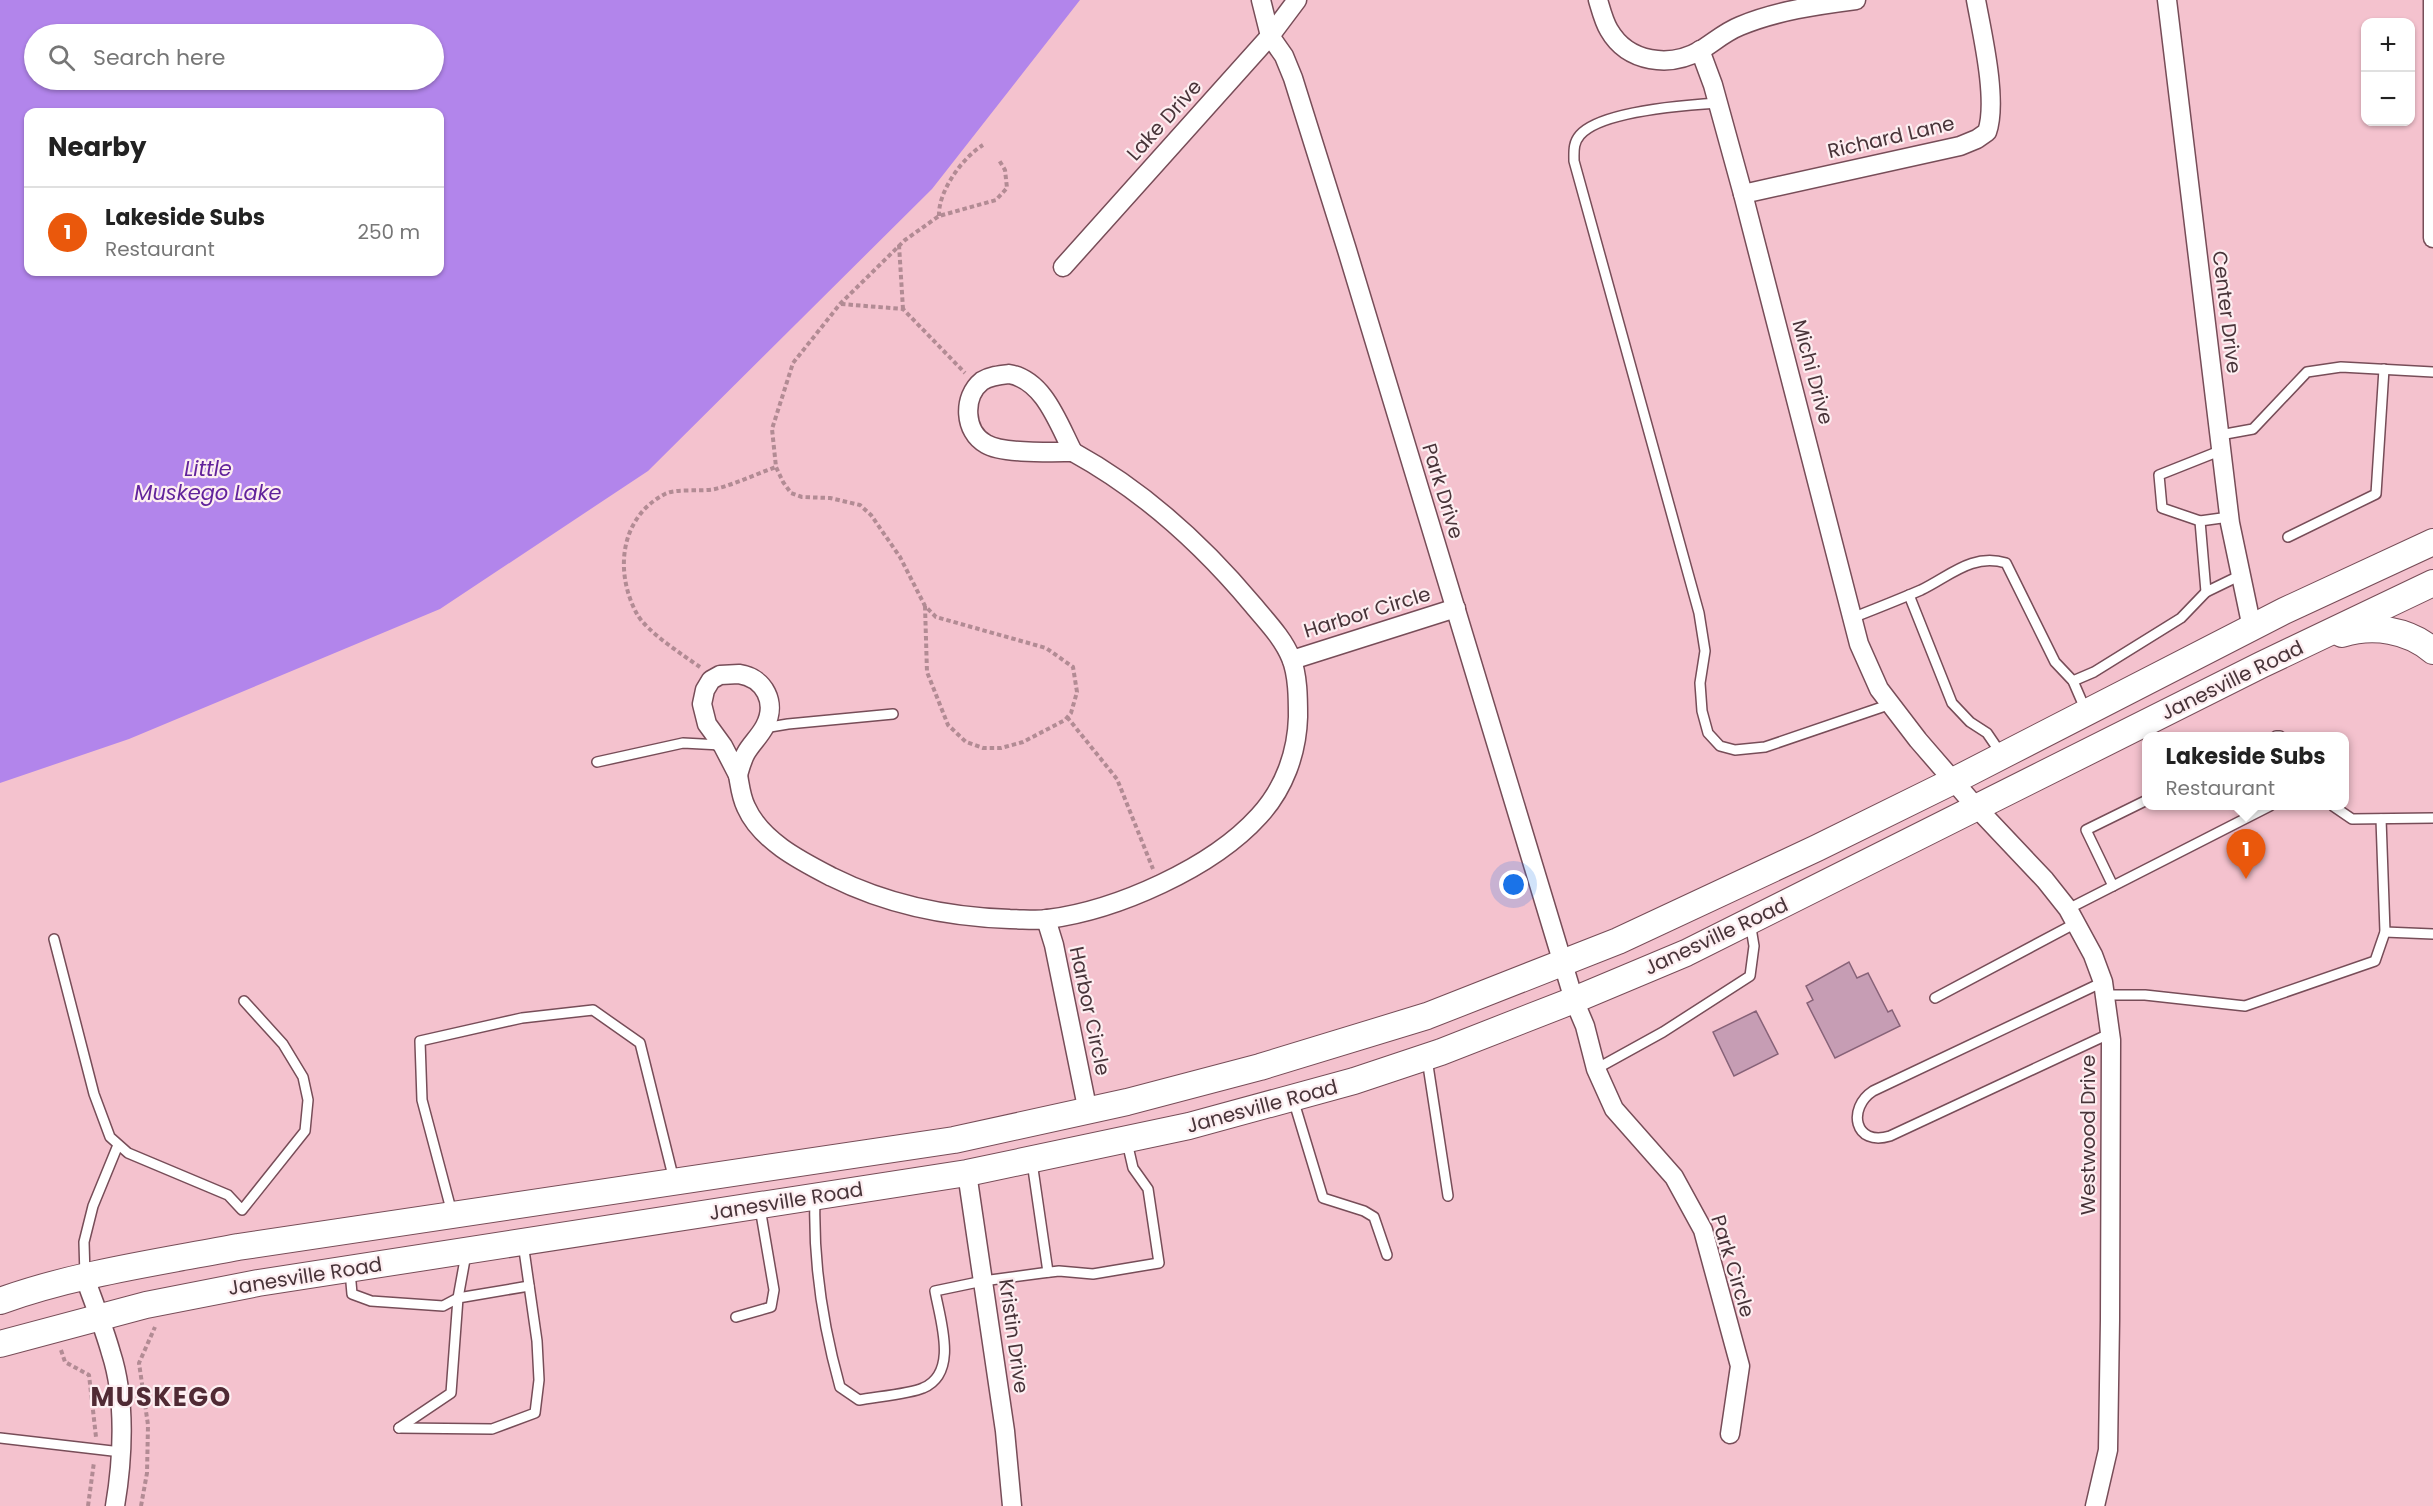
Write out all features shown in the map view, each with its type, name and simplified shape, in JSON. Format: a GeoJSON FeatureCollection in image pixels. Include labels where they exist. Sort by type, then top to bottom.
{"type":"FeatureCollection","features":[{"type":"Feature","properties":{"kind":"main road","name":"Janesville Road"},"geometry":{"type":"LineString","coordinates":[[0,1301],[85,1278],[238,1247],[962,1138],[1079,1113],[1260,1067],[1427,1016],[1618,941],[1817,848],[2003,756],[2252,628],[2433,542]]}},
{"type":"Feature","properties":{"kind":"main road","name":"Janesville Road"},"geometry":{"type":"LineString","coordinates":[[0,1344],[146,1305],[258,1283],[967,1173],[1153,1134],[1293,1099],[1427,1057],[1574,1000],[1686,953],[2117,736],[2433,583]]}},
{"type":"Feature","properties":{"kind":"main road"},"geometry":{"type":"LineString","coordinates":[[2296,648],[2346,632],[2378,630],[2404,633],[2422,642],[2433,651]]}},
{"type":"Feature","properties":{"kind":"main road"},"geometry":{"type":"LineString","coordinates":[[2094,709],[2117,736]]}},
{"type":"Feature","properties":{"kind":"main road"},"geometry":{"type":"LineString","coordinates":[[1023,1162],[1074,1136],[1088,1124],[1079,1113]]}},
{"type":"Feature","properties":{"kind":"main road"},"geometry":{"type":"LineString","coordinates":[[904,1148],[939,1154],[967,1173],[978,1158],[994,1144],[1079,1113],[1121,1129],[1153,1134]]}},
{"type":"Feature","properties":{"kind":"main road"},"geometry":{"type":"LineString","coordinates":[[675,1182],[682,1217]]}},
{"type":"Feature","properties":{"kind":"main road"},"geometry":{"type":"LineString","coordinates":[[501,1209],[515,1243]]}},
{"type":"Feature","properties":{"kind":"main road"},"geometry":{"type":"LineString","coordinates":[[343,1232],[350,1269]]}},
{"type":"Feature","properties":{"kind":"street","name":"Park Drive"},"geometry":{"type":"LineString","coordinates":[[1261,0],[1270,36],[1284,56],[1293,78],[1574,1000]]}},
{"type":"Feature","properties":{"kind":"street","name":"Lake Drive"},"geometry":{"type":"LineString","coordinates":[[1063,267],[1270,36],[1297,0]]}},
{"type":"Feature","properties":{"kind":"street"},"geometry":{"type":"LineString","coordinates":[[1598,0],[1608,29],[1628,50],[1642,58],[1660,61],[1678,60],[1741,26],[1820,5],[1856,0]]}},
{"type":"Feature","properties":{"kind":"street","name":"Richard Lane"},"geometry":{"type":"LineString","coordinates":[[1743,194],[1960,146],[1987,132],[1990,124],[1990,108],[1987,67],[1976,0]]}},
{"type":"Feature","properties":{"kind":"street","name":"Center Drive"},"geometry":{"type":"LineString","coordinates":[[2167,0],[2229,517],[2252,628]]}},
{"type":"Feature","properties":{"kind":"street"},"geometry":{"type":"LineString","coordinates":[[2433,0],[2433,238]]}},
{"type":"Feature","properties":{"kind":"street","name":"Michi Drive"},"geometry":{"type":"LineString","coordinates":[[1700,50],[1718,103],[1743,194],[1859,644],[1879,688],[1918,740],[1976,807]]}},
{"type":"Feature","properties":{"kind":"street"},"geometry":{"type":"LineString","coordinates":[[978,386],[988,378],[998,375],[1009,374],[1028,380],[1047,403],[1073,452]]}},
{"type":"Feature","properties":{"kind":"street","name":"Harbor Circle"},"geometry":{"type":"LineString","coordinates":[[715,678],[705,690],[702,704],[706,724],[723,746],[738,775],[746,807],[754,820],[776,843],[800,861],[856,889],[884,899],[952,916],[1046,920],[1098,908],[1160,885],[1190,868],[1239,834],[1260,816],[1279,788],[1292,760],[1298,733],[1298,703],[1292,660],[1276,633],[1224,570],[1181,528],[1157,507],[1103,468],[1073,452],[1029,451],[988,446],[974,433],[968,416],[968,404],[978,386]]}},
{"type":"Feature","properties":{"kind":"street","name":"Harbor Circle"},"geometry":{"type":"LineString","coordinates":[[1292,660],[1456,608]]}},
{"type":"Feature","properties":{"kind":"street"},"geometry":{"type":"LineString","coordinates":[[715,678],[720,675],[750,676],[760,682],[770,703],[769,717],[745,756],[738,775]]}},
{"type":"Feature","properties":{"kind":"street","name":"Westwood Drive"},"geometry":{"type":"LineString","coordinates":[[1976,807],[2045,880],[2072,916],[2093,955],[2104,989],[2111,1033],[2108,1450],[2095,1506]]}},
{"type":"Feature","properties":{"kind":"street","name":"Harbor Circle"},"geometry":{"type":"LineString","coordinates":[[1046,920],[1054,945],[1079,1113]]}},
{"type":"Feature","properties":{"kind":"street","name":"Park Circle"},"geometry":{"type":"LineString","coordinates":[[1574,1000],[1585,1026],[1596,1069],[1614,1109],[1674,1177],[1703,1230],[1740,1366],[1730,1434]]}},
{"type":"Feature","properties":{"kind":"street","name":"Kristin Drive"},"geometry":{"type":"LineString","coordinates":[[967,1173],[1005,1431],[1012,1506]]}},
{"type":"Feature","properties":{"kind":"street"},"geometry":{"type":"LineString","coordinates":[[85,1278],[112,1354],[117,1382],[122,1452],[116,1506]]}},
{"type":"Feature","properties":{"kind":"lane"},"geometry":{"type":"LineString","coordinates":[[1718,103],[1665,107],[1601,122],[1581,134],[1574,146],[1574,161],[1699,613],[1705,651],[1700,683],[1702,711],[1708,733],[1720,746],[1735,750],[1764,747],[1891,704]]}},
{"type":"Feature","properties":{"kind":"lane"},"geometry":{"type":"LineString","coordinates":[[2229,517],[2200,521],[2162,508],[2159,475],[2221,442],[2253,429],[2307,372],[2341,367],[2433,372]]}},
{"type":"Feature","properties":{"kind":"lane"},"geometry":{"type":"LineString","coordinates":[[2288,537],[2376,494],[2384,369]]}},
{"type":"Feature","properties":{"kind":"lane"},"geometry":{"type":"LineString","coordinates":[[2200,521],[2206,592]]}},
{"type":"Feature","properties":{"kind":"lane"},"geometry":{"type":"LineString","coordinates":[[1852,618],[1922,589],[1958,568],[1993,560],[2006,563],[2055,662],[2094,709]]}},
{"type":"Feature","properties":{"kind":"lane"},"geometry":{"type":"LineString","coordinates":[[2073,681],[2094,672],[2181,618],[2206,592],[2241,575]]}},
{"type":"Feature","properties":{"kind":"lane"},"geometry":{"type":"LineString","coordinates":[[1908,595],[1952,703],[1970,722],[1988,733],[2003,756]]}},
{"type":"Feature","properties":{"kind":"lane"},"geometry":{"type":"LineString","coordinates":[[764,728],[894,714]]}},
{"type":"Feature","properties":{"kind":"lane"},"geometry":{"type":"LineString","coordinates":[[597,762],[683,743],[723,746]]}},
{"type":"Feature","properties":{"kind":"lane"},"geometry":{"type":"LineString","coordinates":[[2113,886],[2086,830],[2142,802]]}},
{"type":"Feature","properties":{"kind":"lane"},"geometry":{"type":"LineString","coordinates":[[1935,998],[2072,916],[2113,886],[2262,810]]}},
{"type":"Feature","properties":{"kind":"lane"},"geometry":{"type":"LineString","coordinates":[[2339,810],[2352,819],[2433,818]]}},
{"type":"Feature","properties":{"kind":"lane"},"geometry":{"type":"LineString","coordinates":[[2111,1033],[1890,1136],[1878,1140],[1871,1138],[1860,1129],[1857,1123],[1864,1097],[1874,1091],[2104,989],[2246,1006],[2375,961],[2385,932],[2381,819]]}},
{"type":"Feature","properties":{"kind":"lane"},"geometry":{"type":"LineString","coordinates":[[1596,1069],[1663,1032],[1750,976],[1754,946],[1750,922]]}},
{"type":"Feature","properties":{"kind":"lane"},"geometry":{"type":"LineString","coordinates":[[2385,932],[2433,934]]}},
{"type":"Feature","properties":{"kind":"lane"},"geometry":{"type":"LineString","coordinates":[[54,939],[94,1094],[110,1137],[128,1153],[228,1195],[242,1210],[304,1131],[308,1101],[303,1077],[283,1044],[244,1001]]}},
{"type":"Feature","properties":{"kind":"lane"},"geometry":{"type":"LineString","coordinates":[[453,1216],[422,1100],[420,1041],[522,1018],[593,1010],[640,1043],[675,1182]]}},
{"type":"Feature","properties":{"kind":"lane"},"geometry":{"type":"LineString","coordinates":[[1427,1057],[1448,1196]]}},
{"type":"Feature","properties":{"kind":"lane"},"geometry":{"type":"LineString","coordinates":[[1293,1099],[1323,1198],[1364,1211],[1374,1217],[1387,1255]]}},
{"type":"Feature","properties":{"kind":"lane"},"geometry":{"type":"LineString","coordinates":[[815,1197],[814,1240],[831,1354],[840,1387],[859,1400],[924,1388],[940,1373],[945,1352],[935,1291],[983,1281],[1048,1272],[1093,1274],[1159,1263],[1148,1189],[1133,1168],[1126,1140]]}},
{"type":"Feature","properties":{"kind":"lane"},"geometry":{"type":"LineString","coordinates":[[85,1278],[84,1242],[93,1206],[118,1145]]}},
{"type":"Feature","properties":{"kind":"lane"},"geometry":{"type":"LineString","coordinates":[[1023,1162],[1048,1272]]}},
{"type":"Feature","properties":{"kind":"lane"},"geometry":{"type":"LineString","coordinates":[[736,1317],[771,1307],[774,1290],[759,1205]]}},
{"type":"Feature","properties":{"kind":"lane"},"geometry":{"type":"LineString","coordinates":[[466,1251],[458,1298],[451,1393],[399,1428],[492,1429],[535,1413],[539,1380],[529,1286],[515,1243]]}},
{"type":"Feature","properties":{"kind":"lane"},"geometry":{"type":"LineString","coordinates":[[350,1269],[352,1294],[371,1301],[443,1306],[458,1298],[529,1286]]}},
{"type":"Feature","properties":{"kind":"lane"},"geometry":{"type":"LineString","coordinates":[[0,1438],[122,1452]]}},
{"type":"Feature","properties":{"kind":"path"},"geometry":{"type":"LineString","coordinates":[[939,216],[939,204],[949,184],[970,153],[983,145]]}},
{"type":"Feature","properties":{"kind":"path"},"geometry":{"type":"LineString","coordinates":[[925,606],[927,672],[948,725],[966,742],[983,748],[1001,748],[1023,742],[1046,732],[1071,713],[1077,692],[1073,668],[1046,648],[936,616],[925,606],[900,557],[871,515],[860,505],[842,500],[802,498],[791,493],[776,467],[772,429],[793,363],[840,304],[899,245],[939,216],[996,200],[1007,188],[1005,170],[999,160]]}},
{"type":"Feature","properties":{"kind":"path"},"geometry":{"type":"LineString","coordinates":[[899,245],[903,309],[978,386]]}},
{"type":"Feature","properties":{"kind":"path"},"geometry":{"type":"LineString","coordinates":[[840,304],[903,309]]}},
{"type":"Feature","properties":{"kind":"path"},"geometry":{"type":"LineString","coordinates":[[715,678],[661,638],[637,615],[623,575],[624,550],[632,527],[649,505],[668,492],[699,492],[718,488],[776,467]]}},
{"type":"Feature","properties":{"kind":"path"},"geometry":{"type":"LineString","coordinates":[[1067,717],[1117,779],[1160,885]]}},
{"type":"Feature","properties":{"kind":"path"},"geometry":{"type":"LineString","coordinates":[[141,1506],[147,1473],[148,1425],[139,1363],[155,1327]]}},
{"type":"Feature","properties":{"kind":"path"},"geometry":{"type":"LineString","coordinates":[[61,1350],[65,1362],[88,1375],[95,1425],[95,1449],[88,1506]]}},
{"type":"Feature","properties":{"kind":"water","name":"Little Muskego Lake"},"geometry":{"type":"Polygon","coordinates":[[[0,0],[1080,0],[932,189],[648,471],[440,609],[129,739],[0,783],[0,0]]]}},
{"type":"Feature","properties":{"kind":"building"},"geometry":{"type":"Polygon","coordinates":[[[1849,962],[1857,978],[1868,973],[1888,1012],[1892,1010],[1900,1026],[1835,1058],[1807,1003],[1813,1000],[1806,986],[1849,962]]]}},
{"type":"Feature","properties":{"kind":"building"},"geometry":{"type":"Polygon","coordinates":[[[1756,1011],[1778,1054],[1734,1076],[1713,1032],[1756,1011]]]}},
{"type":"Feature","properties":{"kind":"place","name":"Lakeside Subs"},"geometry":{"type":"Point","coordinates":[2246,879]}},
{"type":"Feature","properties":{"kind":"district","name":"MUSKEGO"},"geometry":{"type":"Point","coordinates":[161,1397]}}]}
